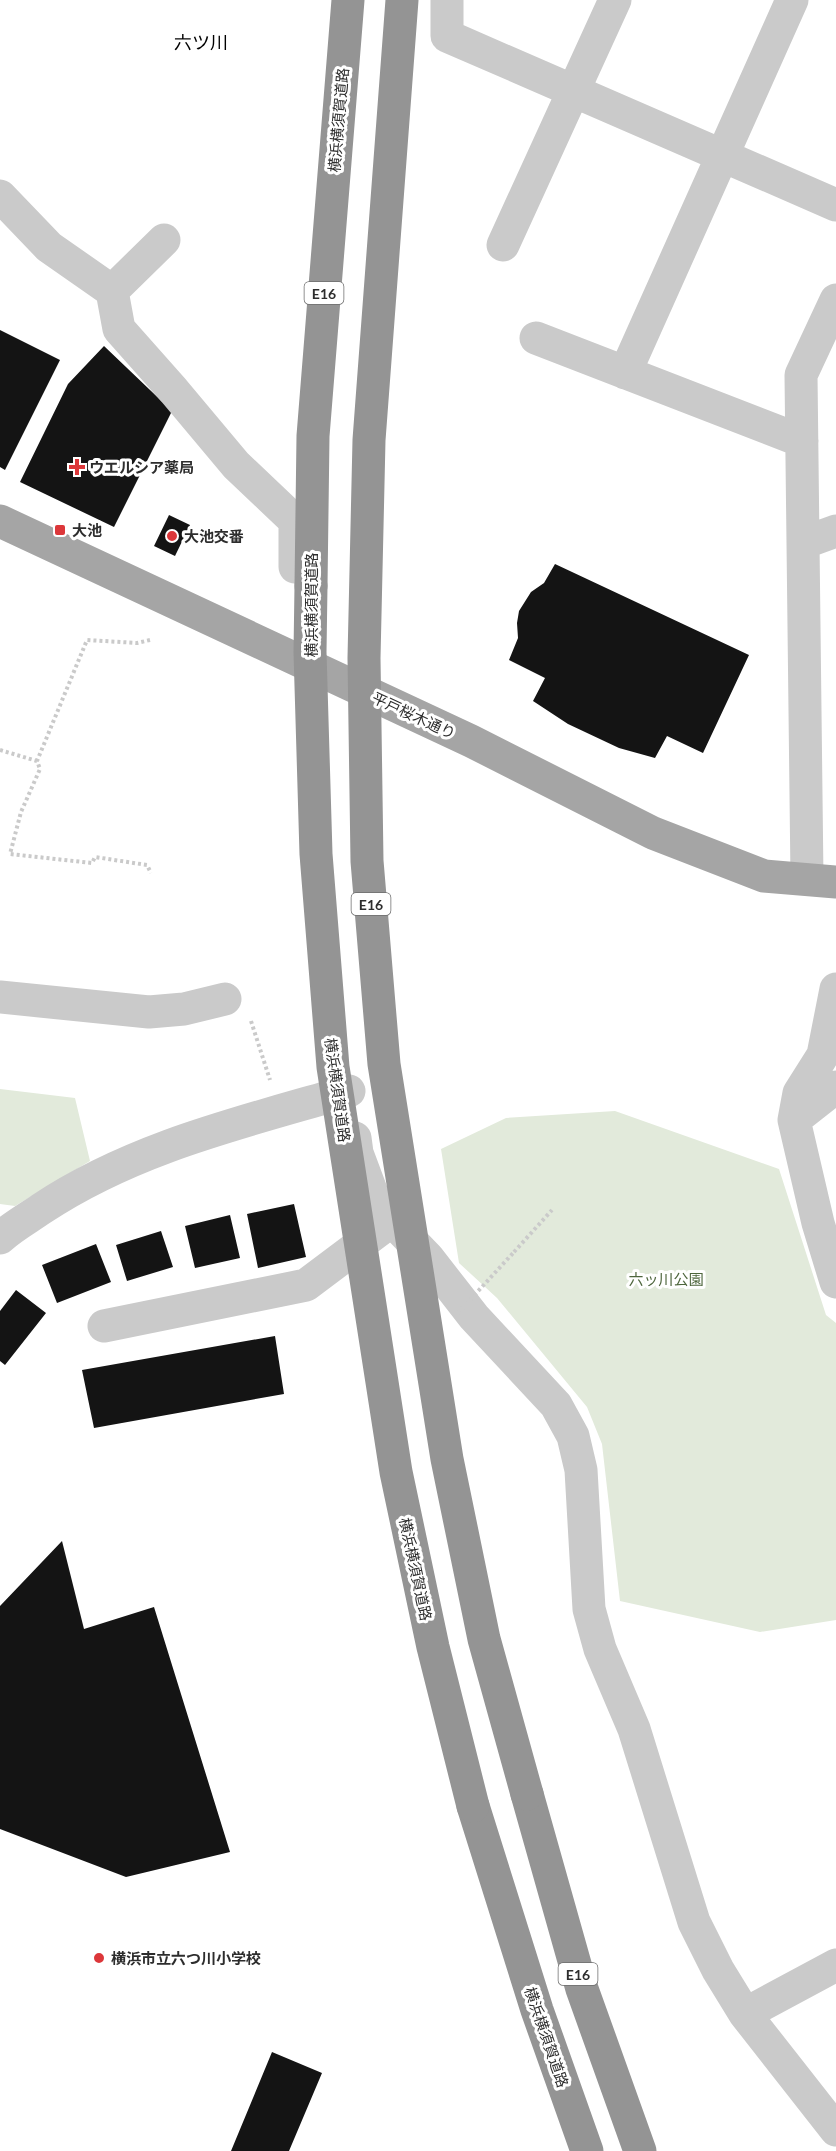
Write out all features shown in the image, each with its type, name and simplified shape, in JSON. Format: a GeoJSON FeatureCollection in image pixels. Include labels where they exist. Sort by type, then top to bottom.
{"type":"FeatureCollection","features":[{"type":"Feature","properties":{"kind":"highway","name":"横浜横須賀道路"},"geometry":{"type":"LineString","coordinates":[[348,0],[313,436],[312,494],[310,652],[316,854],[333,1067],[396,1472],[433,1647],[473,1806],[537,2010],[587,2151]]}},
{"type":"Feature","properties":{"kind":"highway","name":"E16"},"geometry":{"type":"LineString","coordinates":[[402,0],[369,440],[364,658],[367,861],[384,1064],[447,1460],[484,1639],[582,1989],[640,2151]]}},
{"type":"Feature","properties":{"kind":"main road","name":"平戸桜木通り"},"geometry":{"type":"LineString","coordinates":[[0,520],[471,741],[653,833],[764,876],[821,880]]}},
{"type":"Feature","properties":{"kind":"street"},"geometry":{"type":"LineString","coordinates":[[447,0],[447,36],[836,205]]}},
{"type":"Feature","properties":{"kind":"street"},"geometry":{"type":"LineString","coordinates":[[503,245],[615,0]]}},
{"type":"Feature","properties":{"kind":"street"},"geometry":{"type":"LineString","coordinates":[[625,373],[792,0]]}},
{"type":"Feature","properties":{"kind":"street"},"geometry":{"type":"LineString","coordinates":[[0,196],[49,247],[112,291],[119,329],[236,465],[296,520],[295,636],[292,657]]}},
{"type":"Feature","properties":{"kind":"street"},"geometry":{"type":"LineString","coordinates":[[112,291],[164,240]]}},
{"type":"Feature","properties":{"kind":"street"},"geometry":{"type":"LineString","coordinates":[[821,880],[803,543],[801,375],[823,353],[836,300]]}},
{"type":"Feature","properties":{"kind":"street"},"geometry":{"type":"LineString","coordinates":[[536,338],[802,441]]}},
{"type":"Feature","properties":{"kind":"street"},"geometry":{"type":"LineString","coordinates":[[803,543],[836,531]]}},
{"type":"Feature","properties":{"kind":"street"},"geometry":{"type":"LineString","coordinates":[[327,674],[323,719],[336,952],[357,1153],[376,1204],[429,1258],[474,1317],[556,1405],[573,1436],[581,1470],[590,1609],[600,1649],[634,1729],[694,1922],[718,1970],[745,2014],[836,2130]]}},
{"type":"Feature","properties":{"kind":"street"},"geometry":{"type":"LineString","coordinates":[[836,989],[823,1055],[799,1093],[794,1120],[818,1223],[836,1282]]}},
{"type":"Feature","properties":{"kind":"street"},"geometry":{"type":"LineString","coordinates":[[0,997],[149,1012],[238,1008]]}},
{"type":"Feature","properties":{"kind":"street"},"geometry":{"type":"LineString","coordinates":[[794,1120],[836,1087]]}},
{"type":"Feature","properties":{"kind":"street"},"geometry":{"type":"LineString","coordinates":[[2,1234],[64,1194],[131,1160],[185,1139],[349,1091]]}},
{"type":"Feature","properties":{"kind":"street"},"geometry":{"type":"LineString","coordinates":[[104,1326],[306,1285],[392,1221]]}},
{"type":"Feature","properties":{"kind":"street"},"geometry":{"type":"LineString","coordinates":[[745,2014],[836,1965]]}},
{"type":"Feature","properties":{"kind":"path"},"geometry":{"type":"LineString","coordinates":[[150,640],[137,644],[87,640],[37,761],[40,769],[21,812],[10,854],[92,863],[95,857],[147,865],[151,873]]}},
{"type":"Feature","properties":{"kind":"path"},"geometry":{"type":"LineString","coordinates":[[0,750],[37,761]]}},
{"type":"Feature","properties":{"kind":"path"},"geometry":{"type":"LineString","coordinates":[[238,1008],[279,1111]]}},
{"type":"Feature","properties":{"kind":"path"},"geometry":{"type":"LineString","coordinates":[[451,1320],[552,1210]]}},
{"type":"Feature","properties":{"kind":"green space"},"geometry":{"type":"Polygon","coordinates":[[[0,1089],[75,1098],[90,1161],[15,1206],[0,1204],[0,1089]]]}},
{"type":"Feature","properties":{"kind":"green space","name":"六ッ川公園"},"geometry":{"type":"Polygon","coordinates":[[[615,1111],[779,1169],[826,1315],[836,1323],[836,1620],[760,1632],[620,1601],[602,1444],[587,1407],[497,1298],[459,1263],[441,1149],[506,1118],[615,1111]]]}},
{"type":"Feature","properties":{"kind":"building"},"geometry":{"type":"Polygon","coordinates":[[[0,330],[60,360],[5,470],[0,467],[0,330]]]}},
{"type":"Feature","properties":{"kind":"building"},"geometry":{"type":"Polygon","coordinates":[[[104,346],[172,411],[114,527],[20,482],[68,384],[104,346]]]}},
{"type":"Feature","properties":{"kind":"building","name":"大池交番"},"geometry":{"type":"Polygon","coordinates":[[[169,515],[190,525],[175,556],[154,546],[169,515]]]}},
{"type":"Feature","properties":{"kind":"building"},"geometry":{"type":"Polygon","coordinates":[[[555,564],[749,655],[703,753],[667,736],[655,758],[619,748],[568,724],[533,701],[545,678],[509,660],[518,638],[519,611],[531,592],[544,583],[555,564]]]}},
{"type":"Feature","properties":{"kind":"building"},"geometry":{"type":"Polygon","coordinates":[[[294,1204],[306,1257],[258,1268],[247,1214],[294,1204]]]}},
{"type":"Feature","properties":{"kind":"building"},"geometry":{"type":"Polygon","coordinates":[[[230,1215],[240,1258],[195,1268],[185,1226],[230,1215]]]}},
{"type":"Feature","properties":{"kind":"building"},"geometry":{"type":"Polygon","coordinates":[[[161,1231],[173,1267],[127,1281],[116,1245],[161,1231]]]}},
{"type":"Feature","properties":{"kind":"building"},"geometry":{"type":"Polygon","coordinates":[[[96,1244],[111,1282],[57,1303],[42,1265],[96,1244]]]}},
{"type":"Feature","properties":{"kind":"building"},"geometry":{"type":"Polygon","coordinates":[[[16,1290],[46,1313],[5,1365],[0,1361],[0,1311],[16,1290]]]}},
{"type":"Feature","properties":{"kind":"building"},"geometry":{"type":"Polygon","coordinates":[[[275,1336],[284,1394],[94,1428],[82,1370],[275,1336]]]}},
{"type":"Feature","properties":{"kind":"building"},"geometry":{"type":"Polygon","coordinates":[[[62,1541],[84,1629],[154,1607],[230,1852],[126,1877],[0,1829],[0,1606],[62,1541]]]}},
{"type":"Feature","properties":{"kind":"building"},"geometry":{"type":"Polygon","coordinates":[[[272,2052],[322,2073],[289,2151],[231,2151],[272,2052]]]}},
{"type":"Feature","properties":{"kind":"place","name":"ウエルシア薬局"},"geometry":{"type":"Point","coordinates":[77,467]}},
{"type":"Feature","properties":{"kind":"place","name":"大池"},"geometry":{"type":"Point","coordinates":[60,530]}},
{"type":"Feature","properties":{"kind":"place","name":"大池交番"},"geometry":{"type":"Point","coordinates":[172,536]}},
{"type":"Feature","properties":{"kind":"place","name":"横浜市立六つ川小学校"},"geometry":{"type":"Point","coordinates":[99,1958]}},
{"type":"Feature","properties":{"kind":"district","name":"六ツ川"},"geometry":{"type":"Point","coordinates":[201,42]}}]}
